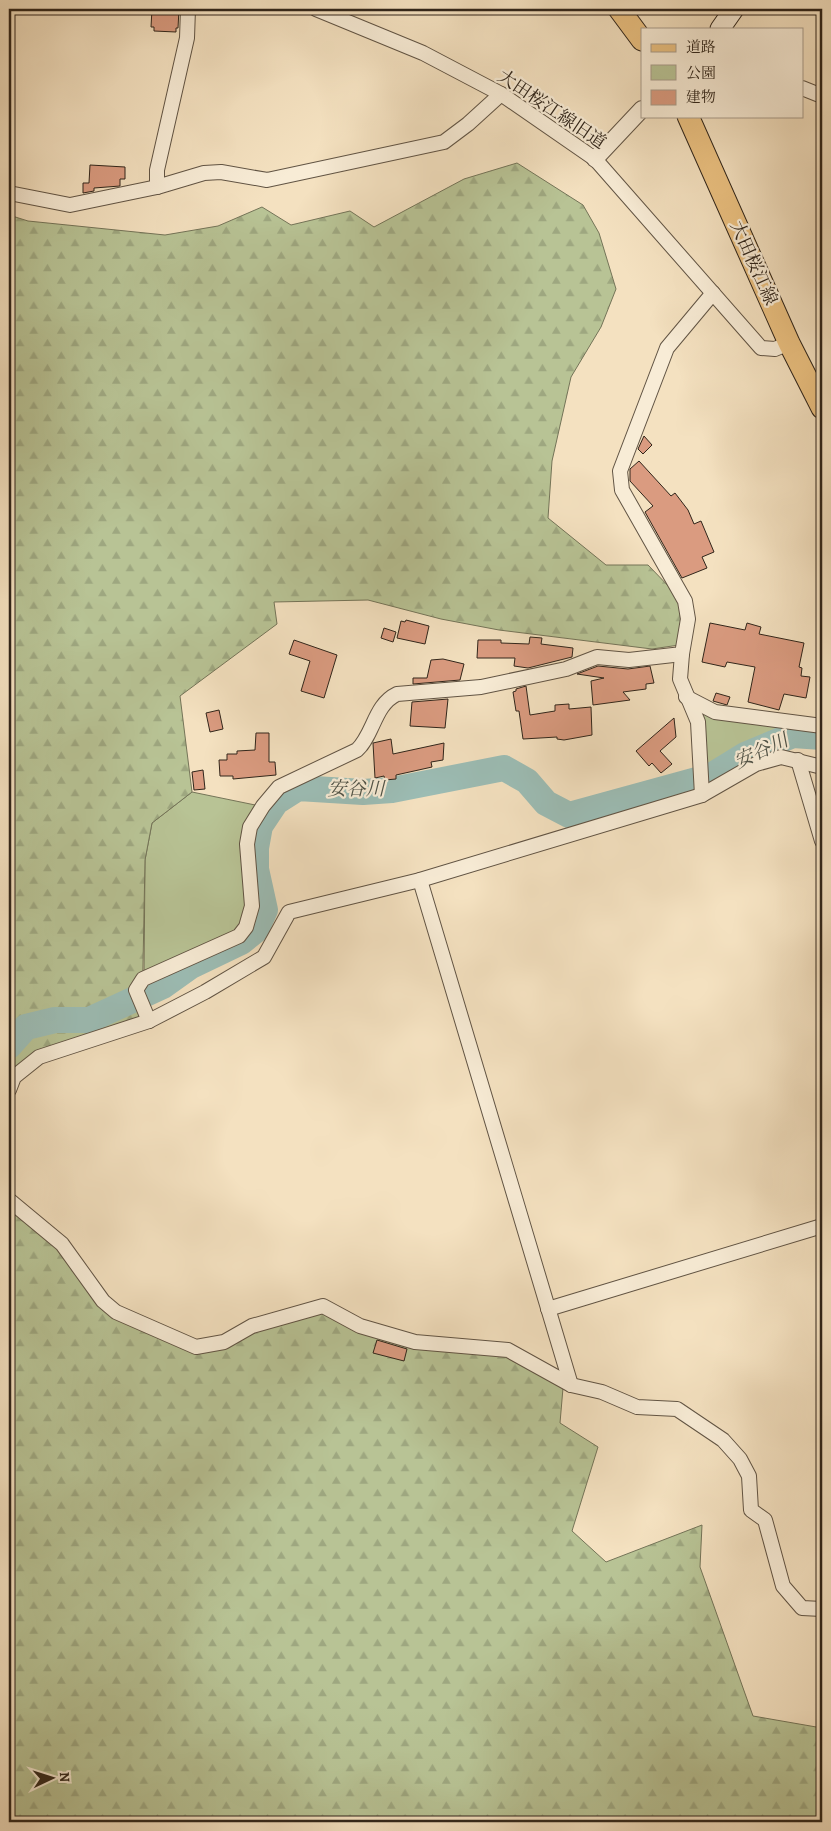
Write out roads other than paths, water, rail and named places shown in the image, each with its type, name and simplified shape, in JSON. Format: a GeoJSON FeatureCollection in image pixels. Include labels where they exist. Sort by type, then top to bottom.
{"type":"FeatureCollection","features":[{"type":"Feature","properties":{"kind":"main road"},"geometry":{"type":"LineString","coordinates":[[619,9],[641,39]]}},
{"type":"Feature","properties":{"kind":"main road"},"geometry":{"type":"LineString","coordinates":[[721,28],[734,9]]}},
{"type":"Feature","properties":{"kind":"main road","name":"大田桜江線"},"geometry":{"type":"LineString","coordinates":[[689,118],[790,343],[822,408]]}},
{"type":"Feature","properties":{"kind":"street"},"geometry":{"type":"LineString","coordinates":[[157,187],[157,170],[187,38],[188,9]]}},
{"type":"Feature","properties":{"kind":"street","name":"大田桜江線旧道"},"geometry":{"type":"LineString","coordinates":[[316,9],[423,54],[501,94],[595,158],[762,348],[775,349],[790,343]]}},
{"type":"Feature","properties":{"kind":"street"},"geometry":{"type":"LineString","coordinates":[[804,89],[822,96]]}},
{"type":"Feature","properties":{"kind":"street"},"geometry":{"type":"LineString","coordinates":[[9,193],[70,205],[157,187],[204,173],[222,172],[266,180],[444,142],[468,124],[501,94]]}},
{"type":"Feature","properties":{"kind":"street"},"geometry":{"type":"LineString","coordinates":[[595,158],[641,110]]}},
{"type":"Feature","properties":{"kind":"street"},"geometry":{"type":"LineString","coordinates":[[701,793],[698,722],[680,679],[688,619],[685,601],[622,490],[620,471],[667,348],[713,293]]}},
{"type":"Feature","properties":{"kind":"street"},"geometry":{"type":"LineString","coordinates":[[148,1017],[136,990],[143,979],[239,936],[246,927],[252,906],[247,844],[250,827],[263,806],[280,787],[357,750],[364,743],[376,715],[388,699],[397,694],[480,687],[566,669],[597,657],[629,660],[682,654]]}},
{"type":"Feature","properties":{"kind":"street"},"geometry":{"type":"LineString","coordinates":[[686,697],[715,712],[822,726]]}},
{"type":"Feature","properties":{"kind":"street"},"geometry":{"type":"LineString","coordinates":[[9,1090],[14,1077],[39,1057],[148,1017],[205,992],[264,957],[289,912],[420,880],[701,793],[756,764],[781,757],[822,767]]}},
{"type":"Feature","properties":{"kind":"street"},"geometry":{"type":"LineString","coordinates":[[798,760],[822,841]]}},
{"type":"Feature","properties":{"kind":"street"},"geometry":{"type":"LineString","coordinates":[[420,880],[571,1386]]}},
{"type":"Feature","properties":{"kind":"street"},"geometry":{"type":"LineString","coordinates":[[9,1200],[62,1244],[103,1300],[116,1312],[196,1347],[224,1342],[252,1326],[323,1306],[360,1326],[415,1342],[508,1350],[571,1386],[602,1392],[637,1407],[677,1409],[723,1440],[740,1459],[749,1476],[751,1510],[765,1520],[783,1586],[802,1608],[822,1609]]}},
{"type":"Feature","properties":{"kind":"street"},"geometry":{"type":"LineString","coordinates":[[548,1309],[822,1226]]}},
{"type":"Feature","properties":{"kind":"waterway","name":"安谷川"},"geometry":{"type":"LineString","coordinates":[[9,1046],[26,1027],[55,1020],[89,1020],[163,986],[191,966],[241,942],[256,930],[265,910],[256,869],[256,848],[260,826],[276,802],[298,788],[363,792],[392,790],[504,768],[527,781],[546,803],[569,815],[711,776],[745,755],[793,735],[822,737]]}}]}
